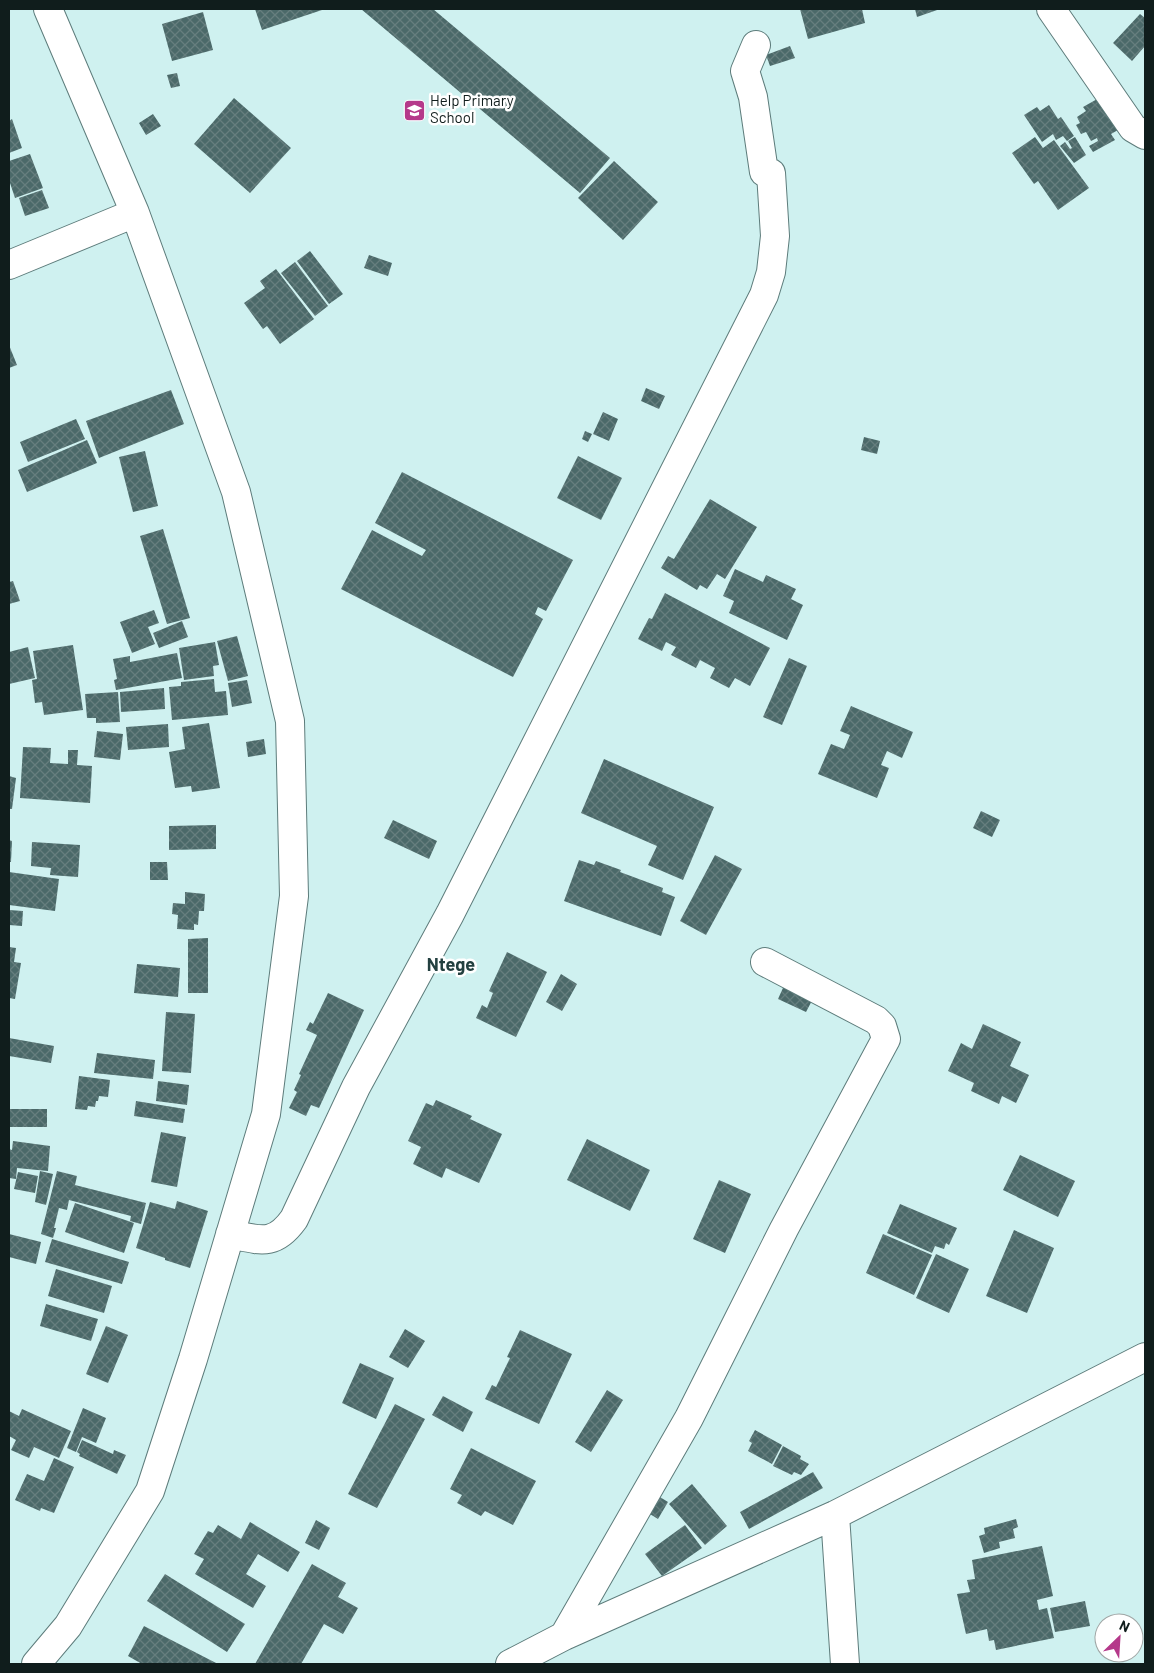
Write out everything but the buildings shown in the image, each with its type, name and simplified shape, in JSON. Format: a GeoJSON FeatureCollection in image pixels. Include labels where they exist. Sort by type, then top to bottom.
{"type":"FeatureCollection","features":[{"type":"Feature","properties":{"kind":"street"},"geometry":{"type":"LineString","coordinates":[[36,1664],[68,1626],[150,1491],[193,1359],[266,1114],[294,896],[290,721],[236,492],[135,213],[48,9]]}},
{"type":"Feature","properties":{"kind":"street"},"geometry":{"type":"LineString","coordinates":[[1051,9],[1133,128],[1145,135]]}},
{"type":"Feature","properties":{"kind":"street"},"geometry":{"type":"LineString","coordinates":[[230,1234],[262,1240],[273,1239],[288,1227],[294,1219],[356,1087],[450,914],[764,295],[771,272],[775,236],[771,174],[764,172],[752,97],[745,71],[756,45]]}},
{"type":"Feature","properties":{"kind":"street"},"geometry":{"type":"LineString","coordinates":[[9,266],[135,213]]}},
{"type":"Feature","properties":{"kind":"street"},"geometry":{"type":"LineString","coordinates":[[564,1636],[689,1418],[784,1229],[886,1039],[882,1026],[876,1020],[765,962]]}},
{"type":"Feature","properties":{"kind":"street"},"geometry":{"type":"LineString","coordinates":[[510,1664],[564,1636],[835,1515],[1145,1357]]}},
{"type":"Feature","properties":{"kind":"street"},"geometry":{"type":"LineString","coordinates":[[835,1515],[845,1664]]}},
{"type":"Feature","properties":{"kind":"place","name":"Help Primary School"},"geometry":{"type":"Point","coordinates":[414,110]}},
{"type":"Feature","properties":{"kind":"district","name":"Ntege"},"geometry":{"type":"Point","coordinates":[451,965]}}]}
